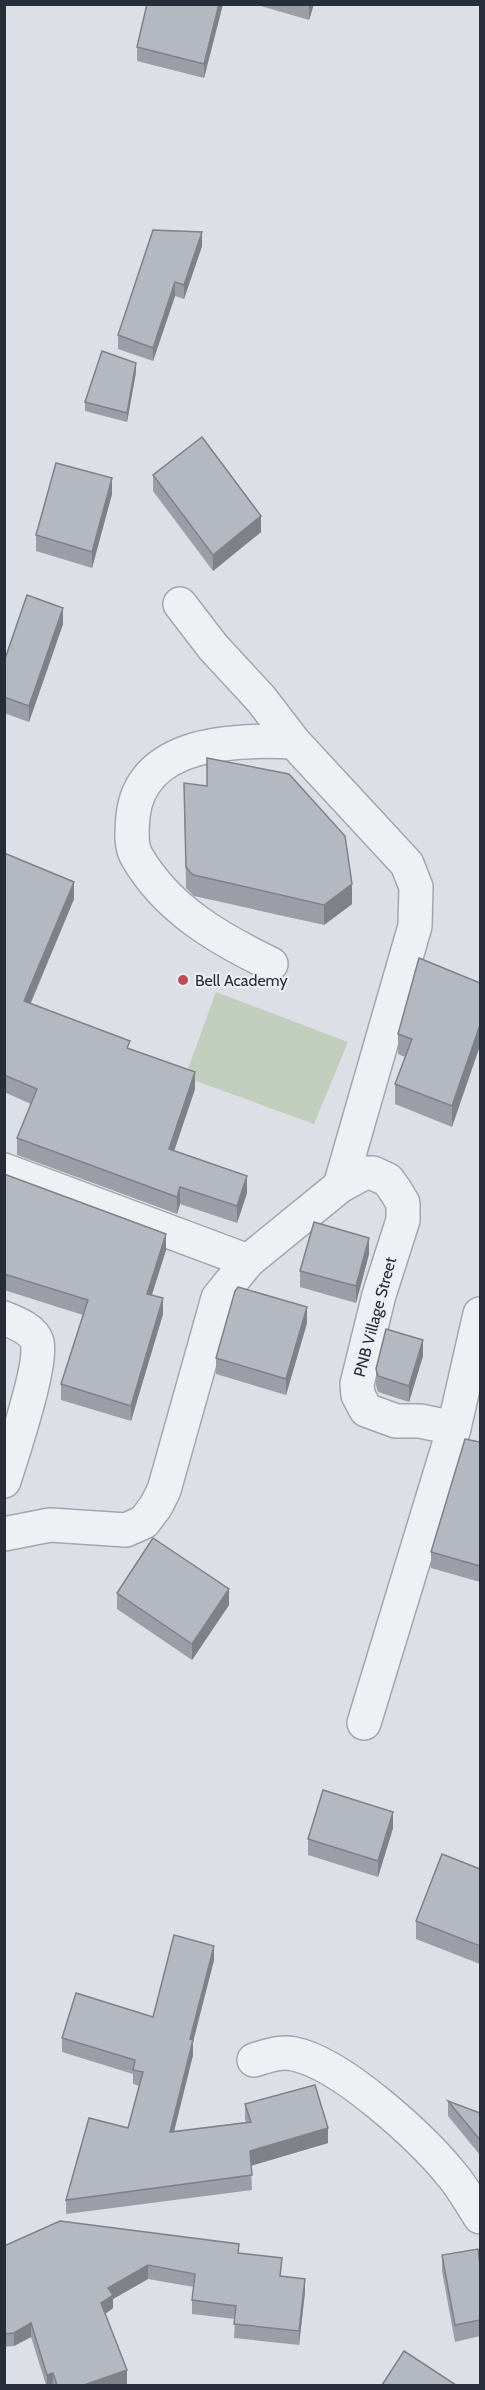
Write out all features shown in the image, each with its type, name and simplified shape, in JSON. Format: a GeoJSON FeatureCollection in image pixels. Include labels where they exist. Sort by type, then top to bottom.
{"type":"FeatureCollection","features":[{"type":"Feature","properties":{"kind":"street"},"geometry":{"type":"LineString","coordinates":[[180,604],[213,647],[261,699],[294,742],[407,864],[416,887],[415,926],[340,1186]]}},
{"type":"Feature","properties":{"kind":"street"},"geometry":{"type":"LineString","coordinates":[[271,964],[233,946],[188,917],[154,881],[135,855],[132,832],[134,809],[145,780],[167,760],[224,744],[254,740],[294,742]]}},
{"type":"Feature","properties":{"kind":"street"},"geometry":{"type":"LineString","coordinates":[[4,1170],[248,1261]]}},
{"type":"Feature","properties":{"kind":"street","name":"PNB Village Street"},"geometry":{"type":"LineString","coordinates":[[4,1534],[50,1525],[126,1530],[144,1522],[164,1490],[218,1298],[248,1261],[340,1186],[364,1173],[373,1173],[388,1180],[403,1203],[403,1220],[365,1346],[357,1384],[358,1395],[366,1410],[396,1421],[420,1421],[454,1428]]}},
{"type":"Feature","properties":{"kind":"street"},"geometry":{"type":"LineString","coordinates":[[364,1723],[454,1428],[480,1314]]}},
{"type":"Feature","properties":{"kind":"street"},"geometry":{"type":"LineString","coordinates":[[4,1318],[31,1332],[37,1343],[33,1382],[4,1481]]}},
{"type":"Feature","properties":{"kind":"street"},"geometry":{"type":"LineString","coordinates":[[254,2060],[279,2053],[295,2054],[325,2065],[344,2078],[418,2138],[452,2175],[480,2217]]}},
{"type":"Feature","properties":{"kind":"green space"},"geometry":{"type":"Polygon","coordinates":[[[216,992],[348,1042],[314,1124],[185,1077],[216,992]]]}},
{"type":"Feature","properties":{"kind":"building"},"geometry":{"type":"Polygon","coordinates":[[[147,4],[219,4],[204,64],[137,47],[147,4]]]}},
{"type":"Feature","properties":{"kind":"building"},"geometry":{"type":"Polygon","coordinates":[[[153,230],[202,232],[184,285],[175,282],[153,348],[118,335],[153,230]]]}},
{"type":"Feature","properties":{"kind":"building"},"geometry":{"type":"Polygon","coordinates":[[[102,351],[136,363],[127,413],[85,402],[102,351]]]}},
{"type":"Feature","properties":{"kind":"building"},"geometry":{"type":"Polygon","coordinates":[[[202,437],[261,516],[213,555],[153,475],[202,437]]]}},
{"type":"Feature","properties":{"kind":"building"},"geometry":{"type":"Polygon","coordinates":[[[56,463],[112,478],[92,552],[36,535],[56,463]]]}},
{"type":"Feature","properties":{"kind":"building"},"geometry":{"type":"Polygon","coordinates":[[[27,595],[63,608],[29,706],[4,697],[4,662],[27,595]]]}},
{"type":"Feature","properties":{"kind":"building"},"geometry":{"type":"Polygon","coordinates":[[[207,758],[289,774],[345,836],[352,884],[324,905],[191,873],[186,867],[184,783],[207,786],[207,758]]]}},
{"type":"Feature","properties":{"kind":"building"},"geometry":{"type":"Polygon","coordinates":[[[4,853],[74,882],[24,1001],[130,1041],[127,1048],[195,1072],[169,1149],[247,1176],[237,1206],[180,1187],[177,1197],[17,1138],[37,1089],[4,1075],[4,853]]]}},
{"type":"Feature","properties":{"kind":"building"},"geometry":{"type":"Polygon","coordinates":[[[419,958],[480,983],[480,1025],[452,1106],[395,1084],[412,1039],[398,1034],[419,958]]]}},
{"type":"Feature","properties":{"kind":"building"},"geometry":{"type":"Polygon","coordinates":[[[4,1174],[166,1234],[147,1294],[163,1298],[131,1406],[61,1384],[88,1300],[4,1274],[4,1174]]]}},
{"type":"Feature","properties":{"kind":"building"},"geometry":{"type":"Polygon","coordinates":[[[314,1222],[369,1238],[356,1286],[300,1271],[314,1222]]]}},
{"type":"Feature","properties":{"kind":"building"},"geometry":{"type":"Polygon","coordinates":[[[238,1287],[307,1307],[286,1379],[216,1358],[238,1287]]]}},
{"type":"Feature","properties":{"kind":"building"},"geometry":{"type":"Polygon","coordinates":[[[386,1329],[423,1340],[409,1386],[378,1376],[376,1369],[386,1329]]]}},
{"type":"Feature","properties":{"kind":"building"},"geometry":{"type":"Polygon","coordinates":[[[465,1439],[480,1442],[480,1566],[431,1552],[465,1439]]]}},
{"type":"Feature","properties":{"kind":"building"},"geometry":{"type":"Polygon","coordinates":[[[153,1538],[229,1589],[192,1644],[117,1593],[153,1538]]]}},
{"type":"Feature","properties":{"kind":"building"},"geometry":{"type":"Polygon","coordinates":[[[323,1790],[393,1812],[378,1861],[308,1839],[323,1790]]]}},
{"type":"Feature","properties":{"kind":"building"},"geometry":{"type":"Polygon","coordinates":[[[442,1854],[480,1869],[480,1946],[416,1921],[442,1854]]]}},
{"type":"Feature","properties":{"kind":"building"},"geometry":{"type":"Polygon","coordinates":[[[174,1935],[214,1946],[190,2039],[193,2040],[170,2132],[251,2122],[245,2104],[315,2085],[328,2128],[250,2151],[252,2175],[66,2200],[89,2118],[128,2128],[143,2072],[133,2070],[135,2060],[62,2038],[76,1993],[153,2017],[174,1935]]]}},
{"type":"Feature","properties":{"kind":"building"},"geometry":{"type":"Polygon","coordinates":[[[448,2101],[480,2113],[480,2140],[448,2101]]]}},
{"type":"Feature","properties":{"kind":"building"},"geometry":{"type":"Polygon","coordinates":[[[60,2221],[239,2244],[238,2253],[282,2258],[280,2276],[305,2279],[299,2331],[234,2324],[236,2306],[192,2300],[195,2274],[148,2265],[108,2288],[113,2295],[101,2303],[127,2370],[84,2385],[57,2385],[53,2373],[47,2375],[31,2323],[14,2333],[4,2334],[4,2246],[60,2221]]]}},
{"type":"Feature","properties":{"kind":"building"},"geometry":{"type":"Polygon","coordinates":[[[478,2249],[480,2320],[455,2325],[442,2255],[478,2249]]]}},
{"type":"Feature","properties":{"kind":"building"},"geometry":{"type":"Polygon","coordinates":[[[404,2351],[456,2385],[382,2385],[404,2351]]]}},
{"type":"Feature","properties":{"kind":"place","name":"Bell Academy"},"geometry":{"type":"Point","coordinates":[183,980]}}]}
